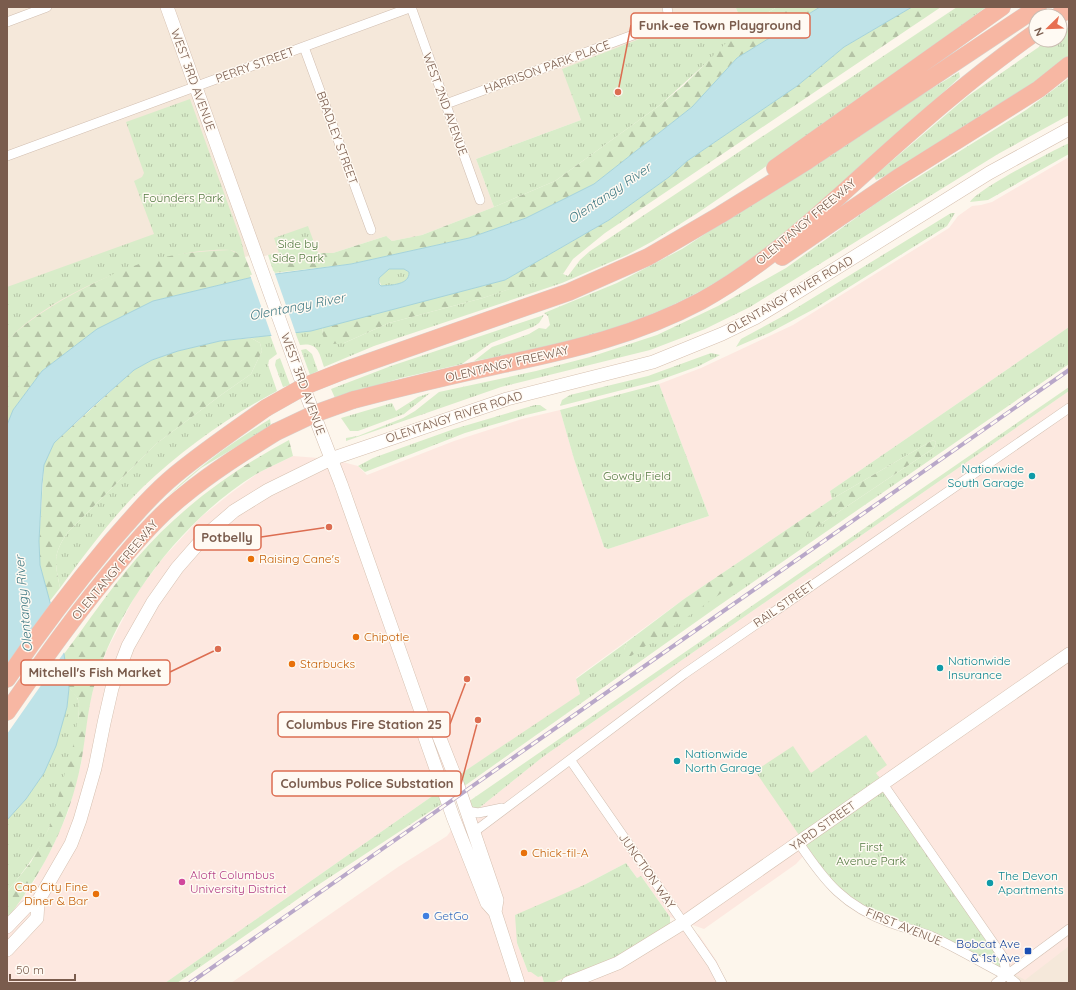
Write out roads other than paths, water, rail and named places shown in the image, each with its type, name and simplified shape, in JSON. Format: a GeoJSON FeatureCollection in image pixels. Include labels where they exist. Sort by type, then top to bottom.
{"type":"FeatureCollection","features":[{"type":"Feature","properties":{"kind":"highway"},"geometry":{"type":"LineString","coordinates":[[720,215],[774,168],[1002,7]]}},
{"type":"Feature","properties":{"kind":"highway","name":"OLENTANGY FREEWAY"},"geometry":{"type":"LineString","coordinates":[[7,679],[33,641],[76,584],[134,515],[175,475],[214,444],[266,408],[306,386],[343,371],[569,292],[648,257],[720,215],[813,157],[1038,7]]}},
{"type":"Feature","properties":{"kind":"highway","name":"OLENTANGY FREEWAY"},"geometry":{"type":"LineString","coordinates":[[7,712],[48,652],[148,528],[182,496],[224,465],[276,432],[314,414],[353,400],[504,364],[556,354],[616,337],[660,320],[702,300],[735,280],[772,253],[821,212],[921,122],[1028,38]]}},
{"type":"Feature","properties":{"kind":"highway"},"geometry":{"type":"LineString","coordinates":[[1008,52],[1028,41]]}},
{"type":"Feature","properties":{"kind":"highway"},"geometry":{"type":"LineString","coordinates":[[702,300],[770,265],[899,177],[1039,89],[1069,65]]}},
{"type":"Feature","properties":{"kind":"street"},"geometry":{"type":"LineString","coordinates":[[7,22],[47,7]]}},
{"type":"Feature","properties":{"kind":"street","name":"WEST 3RD AVENUE"},"geometry":{"type":"LineString","coordinates":[[167,7],[423,717],[421,726],[473,873],[487,904],[495,912],[518,983]]}},
{"type":"Feature","properties":{"kind":"street","name":"PERRY STREET"},"geometry":{"type":"LineString","coordinates":[[7,156],[411,7]]}},
{"type":"Feature","properties":{"kind":"street","name":"WEST 2ND AVENUE"},"geometry":{"type":"LineString","coordinates":[[411,7],[480,200]]}},
{"type":"Feature","properties":{"kind":"street","name":"HARRISON PARK PLACE"},"geometry":{"type":"LineString","coordinates":[[446,104],[663,24],[669,19],[667,7]]}},
{"type":"Feature","properties":{"kind":"street","name":"BRADLEY STREET"},"geometry":{"type":"LineString","coordinates":[[304,47],[371,230]]}},
{"type":"Feature","properties":{"kind":"street","name":"OLENTANGY RIVER ROAD"},"geometry":{"type":"LineString","coordinates":[[7,950],[37,918],[38,901],[68,849],[80,820],[96,768],[112,688],[128,646],[153,602],[177,568],[205,536],[226,518],[268,490],[331,459],[507,399],[653,362],[722,334],[755,318],[989,173],[1069,129]]}},
{"type":"Feature","properties":{"kind":"street","name":"RAIL STREET"},"geometry":{"type":"LineString","coordinates":[[474,832],[484,826],[504,808],[690,669],[1069,408]]}},
{"type":"Feature","properties":{"kind":"street","name":"YARD STREET"},"geometry":{"type":"LineString","coordinates":[[568,983],[618,963],[683,923],[1069,654]]}},
{"type":"Feature","properties":{"kind":"street","name":"WEST 3RD AVENUE"},"geometry":{"type":"LineString","coordinates":[[423,717],[433,721],[474,832],[497,900],[495,912]]}},
{"type":"Feature","properties":{"kind":"street"},"geometry":{"type":"LineString","coordinates":[[432,758],[435,759],[440,769],[460,827],[464,831],[474,832]]}},
{"type":"Feature","properties":{"kind":"street","name":"JUNCTION WAY"},"geometry":{"type":"LineString","coordinates":[[570,760],[712,964],[722,983]]}},
{"type":"Feature","properties":{"kind":"street"},"geometry":{"type":"LineString","coordinates":[[883,784],[1003,957],[1007,976]]}},
{"type":"Feature","properties":{"kind":"street","name":"RAIL STREET"},"geometry":{"type":"LineString","coordinates":[[466,811],[478,813],[504,808]]}},
{"type":"Feature","properties":{"kind":"street","name":"FIRST AVENUE"},"geometry":{"type":"LineString","coordinates":[[798,843],[826,882],[841,896],[857,907],[891,924],[931,936],[1007,976],[1016,983]]}},
{"type":"Feature","properties":{"kind":"street","name":"OLENTANGY RIVER ROAD"},"geometry":{"type":"LineString","coordinates":[[7,927],[26,907],[38,901]]}},
{"type":"Feature","properties":{"kind":"street"},"geometry":{"type":"LineString","coordinates":[[996,983],[1069,929]]}},
{"type":"Feature","properties":{"kind":"water","name":"Olentangy River"},"geometry":{"type":"Polygon","coordinates":[[[820,7],[912,7],[844,47],[797,86],[687,161],[669,177],[609,220],[505,280],[311,331],[220,341],[178,351],[152,360],[134,370],[54,443],[44,465],[39,541],[40,565],[64,654],[69,688],[67,707],[56,746],[44,773],[26,799],[7,820],[7,425],[13,410],[42,371],[97,329],[153,301],[253,277],[351,264],[469,238],[526,218],[594,184],[692,107],[737,58],[820,7]],[[389,269],[379,278],[379,284],[381,286],[385,286],[403,282],[406,280],[409,272],[404,269],[389,269]]]}},
{"type":"Feature","properties":{"kind":"railway"},"geometry":{"type":"LineString","coordinates":[[190,983],[1069,370]]}},
{"type":"Feature","properties":{"kind":"place","name":"Funk-ee Town Playground"},"geometry":{"type":"Point","coordinates":[618,92]}},
{"type":"Feature","properties":{"kind":"place","name":"Nationwide South Garage"},"geometry":{"type":"Point","coordinates":[1032,476]}},
{"type":"Feature","properties":{"kind":"place","name":"Potbelly"},"geometry":{"type":"Point","coordinates":[329,527]}},
{"type":"Feature","properties":{"kind":"place","name":"Raising Cane's"},"geometry":{"type":"Point","coordinates":[251,559]}},
{"type":"Feature","properties":{"kind":"place","name":"Chipotle"},"geometry":{"type":"Point","coordinates":[356,637]}},
{"type":"Feature","properties":{"kind":"place","name":"Mitchell's Fish Market"},"geometry":{"type":"Point","coordinates":[218,649]}},
{"type":"Feature","properties":{"kind":"place","name":"Starbucks"},"geometry":{"type":"Point","coordinates":[292,664]}},
{"type":"Feature","properties":{"kind":"place","name":"Nationwide Insurance"},"geometry":{"type":"Point","coordinates":[940,668]}},
{"type":"Feature","properties":{"kind":"place","name":"Columbus Fire Station 25"},"geometry":{"type":"Point","coordinates":[467,679]}},
{"type":"Feature","properties":{"kind":"place","name":"Columbus Police Substation"},"geometry":{"type":"Point","coordinates":[478,720]}},
{"type":"Feature","properties":{"kind":"place","name":"Nationwide North Garage"},"geometry":{"type":"Point","coordinates":[677,761]}},
{"type":"Feature","properties":{"kind":"place","name":"Chick-fil-A"},"geometry":{"type":"Point","coordinates":[524,853]}},
{"type":"Feature","properties":{"kind":"place","name":"Aloft Columbus University District"},"geometry":{"type":"Point","coordinates":[182,882]}},
{"type":"Feature","properties":{"kind":"place","name":"The Devon Apartments"},"geometry":{"type":"Point","coordinates":[990,883]}},
{"type":"Feature","properties":{"kind":"place","name":"Cap City Fine Diner & Bar"},"geometry":{"type":"Point","coordinates":[96,894]}},
{"type":"Feature","properties":{"kind":"place","name":"GetGo"},"geometry":{"type":"Point","coordinates":[426,916]}},
{"type":"Feature","properties":{"kind":"place","name":"Bobcat Ave & 1st Ave"},"geometry":{"type":"Point","coordinates":[1028,951]}},
{"type":"Feature","properties":{"kind":"park label","name":"Founders Park"},"geometry":{"type":"Point","coordinates":[183,198]}},
{"type":"Feature","properties":{"kind":"park label","name":"Side by Side Park"},"geometry":{"type":"Point","coordinates":[298,251]}},
{"type":"Feature","properties":{"kind":"park label","name":"Gowdy Field"},"geometry":{"type":"Point","coordinates":[637,476]}},
{"type":"Feature","properties":{"kind":"park label","name":"First Avenue Park"},"geometry":{"type":"Point","coordinates":[871,854]}}]}
